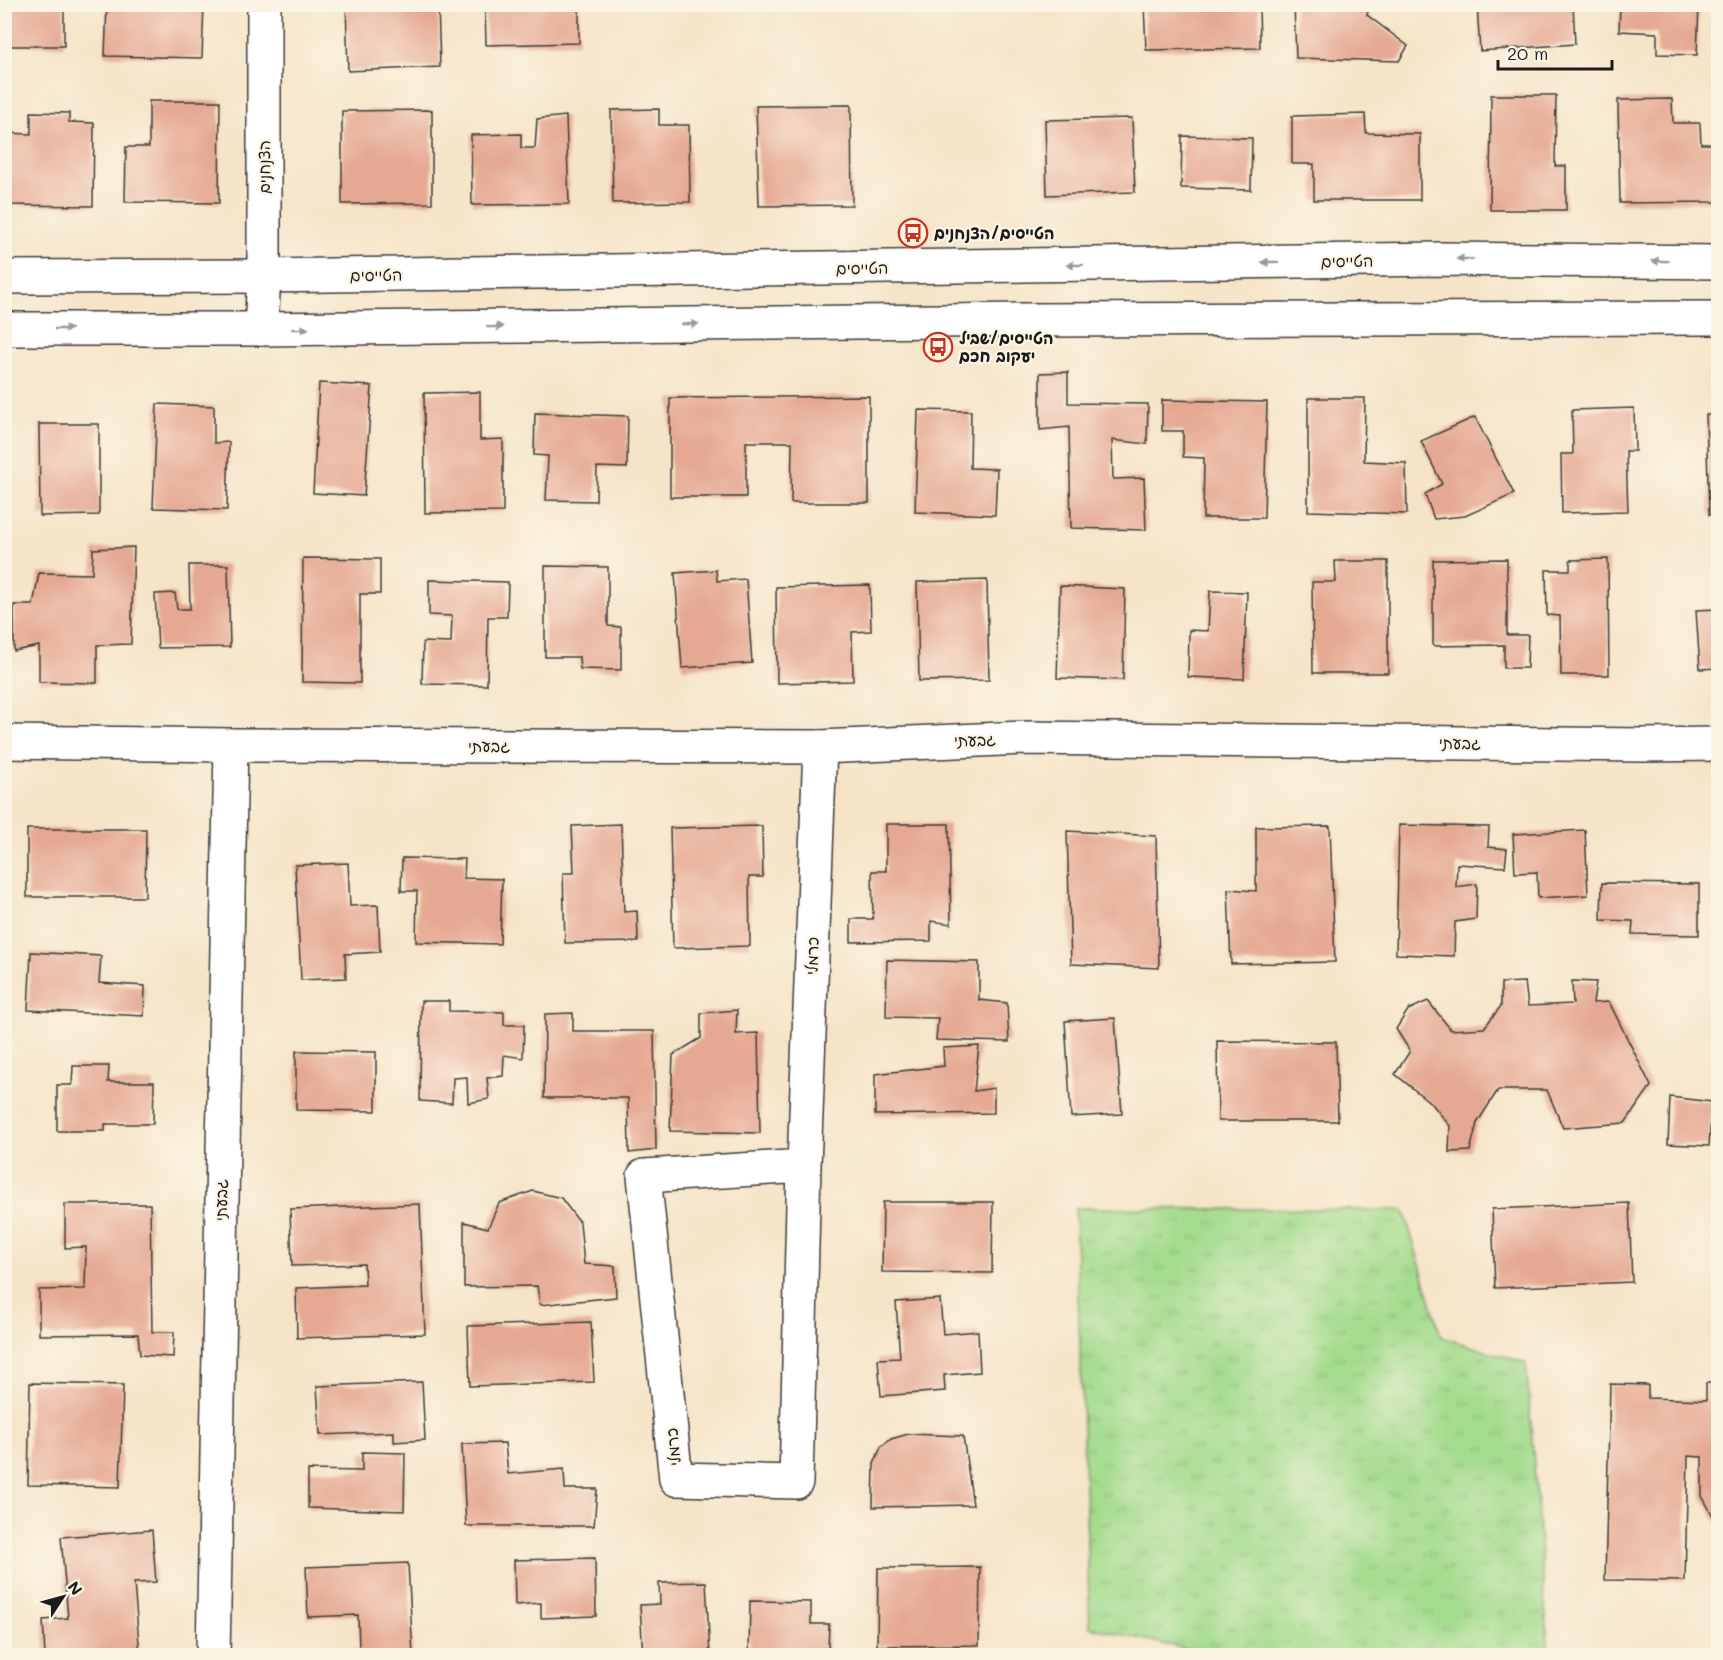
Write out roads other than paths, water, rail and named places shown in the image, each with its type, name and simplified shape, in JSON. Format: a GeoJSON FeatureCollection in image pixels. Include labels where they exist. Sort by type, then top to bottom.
{"type":"FeatureCollection","features":[{"type":"Feature","properties":{"kind":"street","name":"הצנחנים"},"geometry":{"type":"LineString","coordinates":[[261,329],[264,276],[264,4]]}},
{"type":"Feature","properties":{"kind":"street","name":"הטייסים"},"geometry":{"type":"LineString","coordinates":[[4,277],[264,276],[1439,259],[1719,262]]}},
{"type":"Feature","properties":{"kind":"street"},"geometry":{"type":"LineString","coordinates":[[4,329],[261,329],[1024,320],[1719,318]]}},
{"type":"Feature","properties":{"kind":"street","name":"גבעתי"},"geometry":{"type":"LineString","coordinates":[[4,742],[820,747],[1024,738],[1719,744]]}},
{"type":"Feature","properties":{"kind":"street","name":"גבעתי"},"geometry":{"type":"LineString","coordinates":[[213,1656],[231,745]]}},
{"type":"Feature","properties":{"kind":"street","name":"כרמלי"},"geometry":{"type":"LineString","coordinates":[[804,1166],[644,1176],[676,1479],[796,1482],[804,1166],[820,747]]}},
{"type":"Feature","properties":{"kind":"place","name":"הטייסים/הצנחנים"},"geometry":{"type":"Point","coordinates":[913,233]}},
{"type":"Feature","properties":{"kind":"place","name":"הטייסים/שביל יעקוב חכם"},"geometry":{"type":"Point","coordinates":[938,347]}}]}
